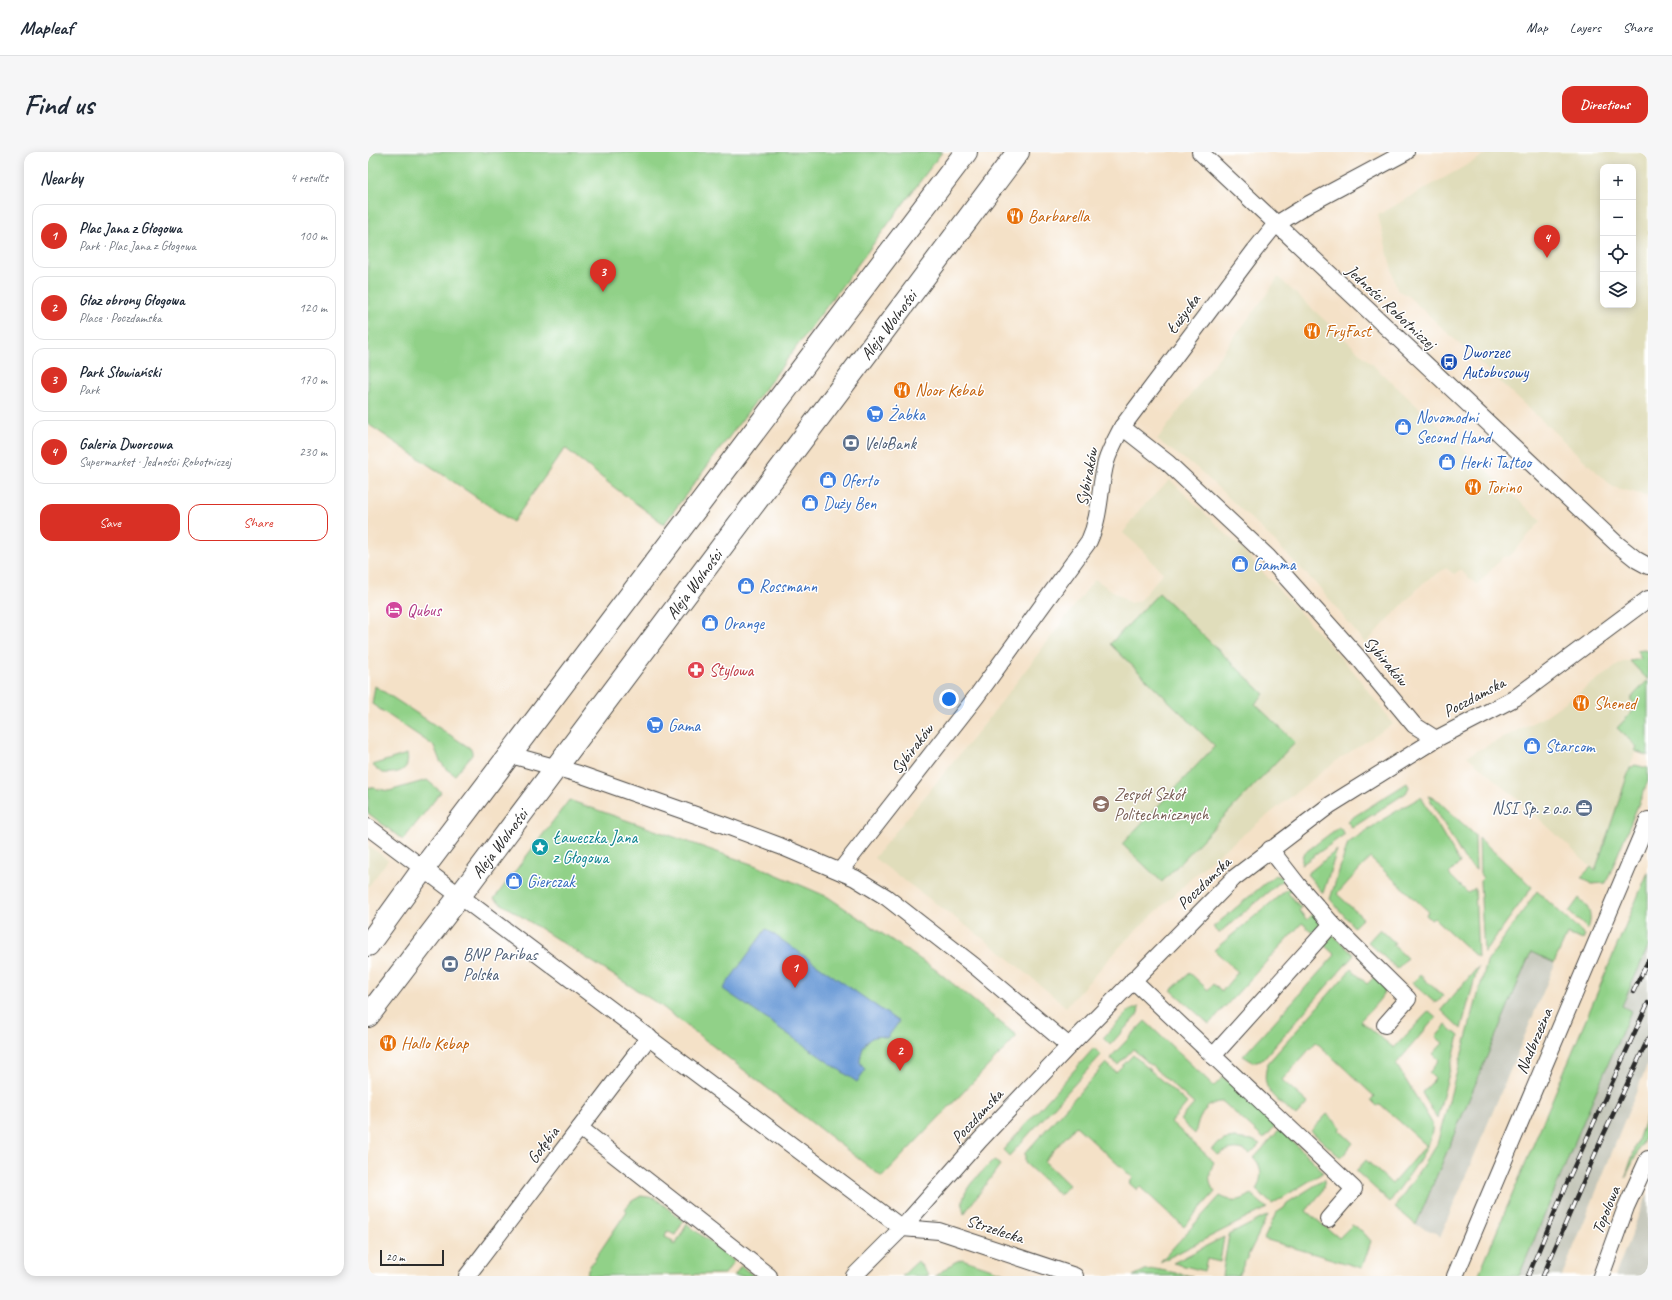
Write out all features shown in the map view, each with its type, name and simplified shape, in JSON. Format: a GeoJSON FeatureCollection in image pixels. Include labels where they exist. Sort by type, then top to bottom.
{"type":"FeatureCollection","features":[{"type":"Feature","properties":{"kind":"street"},"geometry":{"type":"LineString","coordinates":[[368,944],[423,869],[511,755],[966,152]]}},
{"type":"Feature","properties":{"kind":"street","name":"Aleja Wolności"},"geometry":{"type":"LineString","coordinates":[[368,1016],[460,898],[1018,152]]}},
{"type":"Feature","properties":{"kind":"street","name":"Jedności Robotniczej"},"geometry":{"type":"LineString","coordinates":[[1200,152],[1275,225],[1617,544],[1637,560],[1648,566]]}},
{"type":"Feature","properties":{"kind":"street"},"geometry":{"type":"LineString","coordinates":[[1275,225],[1309,204],[1406,152]]}},
{"type":"Feature","properties":{"kind":"street","name":"Łużycka"},"geometry":{"type":"LineString","coordinates":[[1122,427],[1275,225]]}},
{"type":"Feature","properties":{"kind":"street","name":"Sybiraków"},"geometry":{"type":"LineString","coordinates":[[840,871],[976,697],[1089,541],[1095,529],[1106,463],[1111,447],[1122,427],[1168,463],[1268,557],[1356,654],[1414,725],[1436,739]]}},
{"type":"Feature","properties":{"kind":"street","name":"Poczdamska"},"geometry":{"type":"LineString","coordinates":[[854,1276],[902,1228],[980,1140],[1069,1046],[1234,878],[1270,849],[1330,805],[1436,739],[1515,698],[1648,599]]}},
{"type":"Feature","properties":{"kind":"street"},"geometry":{"type":"LineString","coordinates":[[511,755],[557,768],[724,825],[840,871],[886,898],[977,968],[1069,1046]]}},
{"type":"Feature","properties":{"kind":"street","name":"Nadbrzeżna"},"geometry":{"type":"LineString","coordinates":[[1455,1276],[1648,820]]}},
{"type":"Feature","properties":{"kind":"street"},"geometry":{"type":"LineString","coordinates":[[368,827],[460,898],[649,1037],[902,1228]]}},
{"type":"Feature","properties":{"kind":"street"},"geometry":{"type":"LineString","coordinates":[[1270,849],[1298,885],[1332,924],[1408,999],[1385,1025]]}},
{"type":"Feature","properties":{"kind":"street"},"geometry":{"type":"LineString","coordinates":[[1213,1056],[1332,924]]}},
{"type":"Feature","properties":{"kind":"street"},"geometry":{"type":"LineString","coordinates":[[1133,980],[1354,1189],[1328,1219]]}},
{"type":"Feature","properties":{"kind":"street","name":"Gołębia"},"geometry":{"type":"LineString","coordinates":[[468,1276],[649,1037]]}},
{"type":"Feature","properties":{"kind":"street"},"geometry":{"type":"LineString","coordinates":[[580,1128],[769,1276]]}},
{"type":"Feature","properties":{"kind":"street","name":"Topolowa"},"geometry":{"type":"LineString","coordinates":[[1603,1269],[1626,1207],[1648,1159]]}},
{"type":"Feature","properties":{"kind":"street","name":"Strzelecka"},"geometry":{"type":"LineString","coordinates":[[902,1228],[939,1231],[1075,1276]]}},
{"type":"Feature","properties":{"kind":"shaded area"},"geometry":{"type":"Polygon","coordinates":[[[1490,152],[1643,152],[1648,158],[1648,496],[1613,487],[1407,295],[1397,290],[1378,215],[1490,152]]]}},
{"type":"Feature","properties":{"kind":"shaded area"},"geometry":{"type":"Polygon","coordinates":[[[1278,277],[1541,521],[1510,556],[1503,557],[1477,585],[1460,570],[1454,574],[1446,568],[1423,583],[1367,642],[1367,646],[1321,589],[1265,532],[1197,468],[1157,440],[1278,277]]]}},
{"type":"Feature","properties":{"kind":"shaded area","name":"Zespół Szkół Politechnicznych"},"geometry":{"type":"Polygon","coordinates":[[[1170,480],[1240,547],[1354,672],[1393,724],[1336,761],[1210,861],[1126,940],[1066,1007],[1000,951],[874,858],[983,726],[1095,579],[1130,603],[1139,601],[1163,573],[1138,546],[1123,533],[1140,509],[1170,480]]]}},
{"type":"Feature","properties":{"kind":"shaded area"},"geometry":{"type":"Polygon","coordinates":[[[1624,661],[1630,661],[1648,680],[1638,706],[1623,734],[1637,747],[1595,871],[1528,808],[1467,756],[1544,717],[1624,661]]]}},
{"type":"Feature","properties":{"kind":"shaded area"},"geometry":{"type":"Polygon","coordinates":[[[368,845],[388,860],[368,887],[368,845]]]}},
{"type":"Feature","properties":{"kind":"shaded area"},"geometry":{"type":"Polygon","coordinates":[[[1648,947],[1648,1063],[1562,1276],[1519,1276],[1631,1011],[1622,1006],[1648,947]]]}},
{"type":"Feature","properties":{"kind":"shaded area"},"geometry":{"type":"Polygon","coordinates":[[[1531,952],[1554,963],[1554,966],[1440,1237],[1438,1234],[1416,1225],[1531,952]]]}},
{"type":"Feature","properties":{"kind":"shaded area"},"geometry":{"type":"Polygon","coordinates":[[[1648,1194],[1648,1276],[1615,1276],[1643,1204],[1648,1194]]]}},
{"type":"Feature","properties":{"kind":"green space"},"geometry":{"type":"Polygon","coordinates":[[[375,152],[942,152],[664,524],[615,488],[565,448],[513,522],[368,424],[368,160],[375,152]]]}},
{"type":"Feature","properties":{"kind":"green space"},"geometry":{"type":"Polygon","coordinates":[[[1159,593],[1264,694],[1255,704],[1295,742],[1162,882],[1122,844],[1215,746],[1110,644],[1159,593]]]}},
{"type":"Feature","properties":{"kind":"green space"},"geometry":{"type":"Polygon","coordinates":[[[1637,651],[1648,651],[1648,680],[1630,661],[1641,659],[1637,651]]]}},
{"type":"Feature","properties":{"kind":"green space"},"geometry":{"type":"Polygon","coordinates":[[[1648,680],[1648,756],[1635,751],[1637,747],[1617,728],[1638,706],[1630,699],[1648,680]]]}},
{"type":"Feature","properties":{"kind":"green space"},"geometry":{"type":"Polygon","coordinates":[[[375,686],[470,748],[472,755],[455,775],[446,769],[440,761],[434,746],[372,704],[375,686]]]}},
{"type":"Feature","properties":{"kind":"green space"},"geometry":{"type":"Polygon","coordinates":[[[407,754],[407,765],[401,771],[382,773],[372,765],[407,754]]]}},
{"type":"Feature","properties":{"kind":"green space"},"geometry":{"type":"Polygon","coordinates":[[[1635,765],[1648,768],[1648,781],[1606,883],[1591,884],[1581,877],[1591,867],[1595,871],[1630,768],[1635,765]]]}},
{"type":"Feature","properties":{"kind":"green space"},"geometry":{"type":"Polygon","coordinates":[[[427,780],[441,792],[403,840],[368,813],[368,787],[389,791],[427,780]]]}},
{"type":"Feature","properties":{"kind":"green space"},"geometry":{"type":"Polygon","coordinates":[[[1407,783],[1409,787],[1406,793],[1352,828],[1347,821],[1407,783]]]}},
{"type":"Feature","properties":{"kind":"green space"},"geometry":{"type":"Polygon","coordinates":[[[1428,796],[1435,798],[1475,835],[1476,870],[1464,859],[1428,796]]]}},
{"type":"Feature","properties":{"kind":"green space"},"geometry":{"type":"Polygon","coordinates":[[[1421,797],[1460,863],[1449,874],[1468,893],[1475,888],[1478,958],[1434,918],[1431,920],[1426,915],[1428,911],[1370,858],[1337,894],[1363,918],[1354,927],[1330,899],[1348,843],[1393,813],[1421,797]]]}},
{"type":"Feature","properties":{"kind":"green space"},"geometry":{"type":"Polygon","coordinates":[[[569,800],[757,866],[828,897],[936,970],[1017,1036],[882,1177],[660,1005],[494,899],[569,800]]]}},
{"type":"Feature","properties":{"kind":"green space"},"geometry":{"type":"Polygon","coordinates":[[[1339,827],[1345,834],[1301,865],[1303,854],[1339,827]]]}},
{"type":"Feature","properties":{"kind":"green space"},"geometry":{"type":"Polygon","coordinates":[[[1479,838],[1532,887],[1484,953],[1480,881],[1483,878],[1480,874],[1479,838]]]}},
{"type":"Feature","properties":{"kind":"green space"},"geometry":{"type":"Polygon","coordinates":[[[1337,850],[1323,893],[1307,874],[1337,850]]]}},
{"type":"Feature","properties":{"kind":"green space"},"geometry":{"type":"Polygon","coordinates":[[[1648,872],[1648,947],[1622,1006],[1631,1011],[1519,1276],[1478,1276],[1648,872]]]}},
{"type":"Feature","properties":{"kind":"green space"},"geometry":{"type":"Polygon","coordinates":[[[1275,875],[1285,878],[1219,933],[1213,927],[1275,875]]]}},
{"type":"Feature","properties":{"kind":"green space"},"geometry":{"type":"Polygon","coordinates":[[[1291,886],[1292,889],[1288,893],[1301,908],[1299,910],[1307,920],[1314,913],[1323,924],[1313,933],[1302,923],[1209,1024],[1171,990],[1190,973],[1208,990],[1213,984],[1222,991],[1238,972],[1214,950],[1291,886]]]}},
{"type":"Feature","properties":{"kind":"green space"},"geometry":{"type":"Polygon","coordinates":[[[1537,891],[1585,935],[1583,940],[1567,934],[1554,963],[1531,952],[1416,1225],[1395,1207],[1437,1144],[1487,962],[1537,891]]]}},
{"type":"Feature","properties":{"kind":"green space"},"geometry":{"type":"Polygon","coordinates":[[[1579,898],[1588,908],[1590,920],[1588,929],[1569,912],[1579,898]]]}},
{"type":"Feature","properties":{"kind":"green space"},"geometry":{"type":"Polygon","coordinates":[[[1380,929],[1395,943],[1393,945],[1407,958],[1397,969],[1368,942],[1380,929]]]}},
{"type":"Feature","properties":{"kind":"green space"},"geometry":{"type":"Polygon","coordinates":[[[1333,935],[1354,955],[1263,1059],[1253,1062],[1243,1056],[1335,955],[1324,945],[1333,935]]]}},
{"type":"Feature","properties":{"kind":"green space"},"geometry":{"type":"Polygon","coordinates":[[[1478,967],[1461,1029],[1441,1010],[1478,967]]]}},
{"type":"Feature","properties":{"kind":"green space"},"geometry":{"type":"Polygon","coordinates":[[[1351,969],[1367,984],[1376,975],[1385,984],[1386,988],[1381,998],[1360,1021],[1394,1048],[1429,1011],[1436,1017],[1396,1064],[1432,1123],[1432,1132],[1424,1153],[1390,1202],[1356,1171],[1366,1160],[1392,1184],[1426,1145],[1380,1104],[1377,1106],[1371,1100],[1374,1096],[1316,1042],[1282,1080],[1308,1103],[1296,1116],[1271,1094],[1265,1081],[1268,1063],[1351,969]]]}},
{"type":"Feature","properties":{"kind":"green space"},"geometry":{"type":"Polygon","coordinates":[[[1420,975],[1443,996],[1438,1002],[1434,1002],[1412,983],[1420,975]]]}},
{"type":"Feature","properties":{"kind":"green space"},"geometry":{"type":"Polygon","coordinates":[[[1139,1007],[1138,1014],[1110,1045],[1103,1038],[1129,1011],[1139,1007]]]}},
{"type":"Feature","properties":{"kind":"green space"},"geometry":{"type":"Polygon","coordinates":[[[1145,1021],[1214,1086],[1223,1077],[1276,1125],[1264,1139],[1223,1102],[1211,1104],[1203,1112],[1195,1134],[1180,1120],[1194,1104],[1133,1049],[1118,1065],[1110,1058],[1145,1021]]]}},
{"type":"Feature","properties":{"kind":"green space"},"geometry":{"type":"Polygon","coordinates":[[[1446,1025],[1459,1036],[1437,1118],[1422,1093],[1435,1079],[1429,1073],[1439,1060],[1433,1054],[1443,1043],[1436,1037],[1446,1025]]]}},
{"type":"Feature","properties":{"kind":"green space"},"geometry":{"type":"Polygon","coordinates":[[[1094,1048],[1101,1055],[1009,1156],[1003,1150],[1094,1048]]]}},
{"type":"Feature","properties":{"kind":"green space"},"geometry":{"type":"Polygon","coordinates":[[[1133,1055],[1187,1103],[1171,1122],[1214,1162],[1211,1170],[1210,1181],[1215,1192],[1184,1227],[1140,1187],[1137,1190],[1129,1183],[1133,1178],[1076,1126],[1044,1161],[1069,1185],[1060,1195],[1025,1163],[1025,1153],[1106,1063],[1116,1072],[1133,1055]]]}},
{"type":"Feature","properties":{"kind":"green space"},"geometry":{"type":"Polygon","coordinates":[[[1648,1111],[1648,1132],[1625,1178],[1648,1111]]]}},
{"type":"Feature","properties":{"kind":"green space"},"geometry":{"type":"Polygon","coordinates":[[[1327,1114],[1341,1127],[1339,1130],[1353,1143],[1341,1158],[1311,1131],[1327,1114]]]}},
{"type":"Feature","properties":{"kind":"green space"},"geometry":{"type":"Polygon","coordinates":[[[1280,1129],[1324,1172],[1272,1204],[1256,1190],[1261,1173],[1259,1165],[1254,1158],[1280,1129]]]}},
{"type":"Feature","properties":{"kind":"green space"},"geometry":{"type":"Polygon","coordinates":[[[1234,1138],[1252,1140],[1260,1144],[1250,1154],[1246,1151],[1238,1149],[1230,1149],[1218,1155],[1211,1149],[1224,1140],[1234,1138]]]}},
{"type":"Feature","properties":{"kind":"green space"},"geometry":{"type":"Polygon","coordinates":[[[994,1160],[1000,1165],[964,1214],[963,1205],[966,1191],[976,1178],[994,1160]]]}},
{"type":"Feature","properties":{"kind":"green space"},"geometry":{"type":"Polygon","coordinates":[[[1325,1179],[1322,1192],[1306,1211],[1339,1238],[1352,1225],[1362,1231],[1371,1241],[1362,1268],[1264,1239],[1276,1213],[1284,1208],[1287,1203],[1325,1179]]]}},
{"type":"Feature","properties":{"kind":"green space"},"geometry":{"type":"Polygon","coordinates":[[[1251,1194],[1267,1208],[1160,1262],[1220,1196],[1232,1200],[1240,1200],[1251,1194]]]}},
{"type":"Feature","properties":{"kind":"green space"},"geometry":{"type":"Polygon","coordinates":[[[641,1196],[655,1198],[683,1221],[675,1235],[667,1231],[665,1237],[673,1241],[672,1244],[676,1244],[687,1224],[734,1261],[725,1274],[587,1276],[588,1269],[627,1211],[625,1209],[632,1201],[641,1196]]]}},
{"type":"Feature","properties":{"kind":"green space"},"geometry":{"type":"Polygon","coordinates":[[[1268,1215],[1238,1276],[1222,1276],[1229,1235],[1268,1215]]]}},
{"type":"Feature","properties":{"kind":"green space"},"geometry":{"type":"Polygon","coordinates":[[[1224,1237],[1220,1262],[1207,1259],[1204,1271],[1173,1263],[1224,1237]]]}},
{"type":"Feature","properties":{"kind":"green space"},"geometry":{"type":"Polygon","coordinates":[[[962,1259],[1013,1276],[935,1276],[962,1259]]]}},
{"type":"Feature","properties":{"kind":"green space"},"geometry":{"type":"Polygon","coordinates":[[[918,1261],[929,1276],[902,1276],[918,1261]]]}},
{"type":"Feature","properties":{"kind":"green space"},"geometry":{"type":"Polygon","coordinates":[[[741,1266],[754,1276],[734,1276],[741,1266]]]}},
{"type":"Feature","properties":{"kind":"green space"},"geometry":{"type":"Polygon","coordinates":[[[1155,1269],[1192,1276],[1133,1276],[1145,1270],[1155,1269]]]}},
{"type":"Feature","properties":{"kind":"water"},"geometry":{"type":"Polygon","coordinates":[[[766,929],[899,1022],[887,1038],[881,1036],[871,1038],[864,1046],[860,1062],[865,1070],[857,1082],[723,989],[766,929]]]}},
{"type":"Feature","properties":{"kind":"railway"},"geometry":{"type":"LineString","coordinates":[[1633,992],[1648,961]]}},
{"type":"Feature","properties":{"kind":"railway"},"geometry":{"type":"LineString","coordinates":[[1528,1276],[1569,1178],[1648,1003]]}},
{"type":"Feature","properties":{"kind":"railway"},"geometry":{"type":"LineString","coordinates":[[1543,1276],[1602,1138],[1648,1039]]}},
{"type":"Feature","properties":{"kind":"place","name":"Barbarella"},"geometry":{"type":"Point","coordinates":[1015,216]}},
{"type":"Feature","properties":{"kind":"place","name":"Galeria Dworcowa"},"geometry":{"type":"Point","coordinates":[1547,258]}},
{"type":"Feature","properties":{"kind":"place","name":"Park Słowiański"},"geometry":{"type":"Point","coordinates":[603,292]}},
{"type":"Feature","properties":{"kind":"place","name":"FryFast"},"geometry":{"type":"Point","coordinates":[1312,331]}},
{"type":"Feature","properties":{"kind":"place","name":"Dworzec Autobusowy"},"geometry":{"type":"Point","coordinates":[1449,362]}},
{"type":"Feature","properties":{"kind":"place","name":"Noor Kebab"},"geometry":{"type":"Point","coordinates":[902,390]}},
{"type":"Feature","properties":{"kind":"place","name":"Żabka"},"geometry":{"type":"Point","coordinates":[875,414]}},
{"type":"Feature","properties":{"kind":"place","name":"Novomodni Second Hand"},"geometry":{"type":"Point","coordinates":[1403,427]}},
{"type":"Feature","properties":{"kind":"place","name":"VeloBank"},"geometry":{"type":"Point","coordinates":[851,443]}},
{"type":"Feature","properties":{"kind":"place","name":"Herki Tattoo"},"geometry":{"type":"Point","coordinates":[1447,462]}},
{"type":"Feature","properties":{"kind":"place","name":"Oferto"},"geometry":{"type":"Point","coordinates":[828,480]}},
{"type":"Feature","properties":{"kind":"place","name":"Torino"},"geometry":{"type":"Point","coordinates":[1473,487]}},
{"type":"Feature","properties":{"kind":"place","name":"Duży Ben"},"geometry":{"type":"Point","coordinates":[810,503]}},
{"type":"Feature","properties":{"kind":"place","name":"Gamma"},"geometry":{"type":"Point","coordinates":[1240,564]}},
{"type":"Feature","properties":{"kind":"place","name":"Rossmann"},"geometry":{"type":"Point","coordinates":[746,586]}},
{"type":"Feature","properties":{"kind":"place","name":"Qubus"},"geometry":{"type":"Point","coordinates":[394,610]}},
{"type":"Feature","properties":{"kind":"place","name":"Orange"},"geometry":{"type":"Point","coordinates":[710,623]}},
{"type":"Feature","properties":{"kind":"place","name":"Stylowa"},"geometry":{"type":"Point","coordinates":[696,670]}},
{"type":"Feature","properties":{"kind":"place","name":"Shened"},"geometry":{"type":"Point","coordinates":[1581,703]}},
{"type":"Feature","properties":{"kind":"place","name":"Gama"},"geometry":{"type":"Point","coordinates":[655,725]}},
{"type":"Feature","properties":{"kind":"place","name":"Starcom"},"geometry":{"type":"Point","coordinates":[1532,746]}},
{"type":"Feature","properties":{"kind":"place","name":"Zespół Szkół Politechnicznych"},"geometry":{"type":"Point","coordinates":[1101,804]}},
{"type":"Feature","properties":{"kind":"place","name":"NSI Sp. z o.o."},"geometry":{"type":"Point","coordinates":[1584,808]}},
{"type":"Feature","properties":{"kind":"place","name":"Ławeczka Jana z Głogowa"},"geometry":{"type":"Point","coordinates":[540,847]}},
{"type":"Feature","properties":{"kind":"place","name":"Gierczak"},"geometry":{"type":"Point","coordinates":[514,881]}},
{"type":"Feature","properties":{"kind":"place","name":"BNP Paribas Polska"},"geometry":{"type":"Point","coordinates":[450,964]}},
{"type":"Feature","properties":{"kind":"place","name":"Plac Jana z Głogowa"},"geometry":{"type":"Point","coordinates":[795,988]}},
{"type":"Feature","properties":{"kind":"place","name":"Hallo Kebap"},"geometry":{"type":"Point","coordinates":[388,1043]}},
{"type":"Feature","properties":{"kind":"place","name":"Głaz obrony Głogowa"},"geometry":{"type":"Point","coordinates":[900,1071]}}]}
